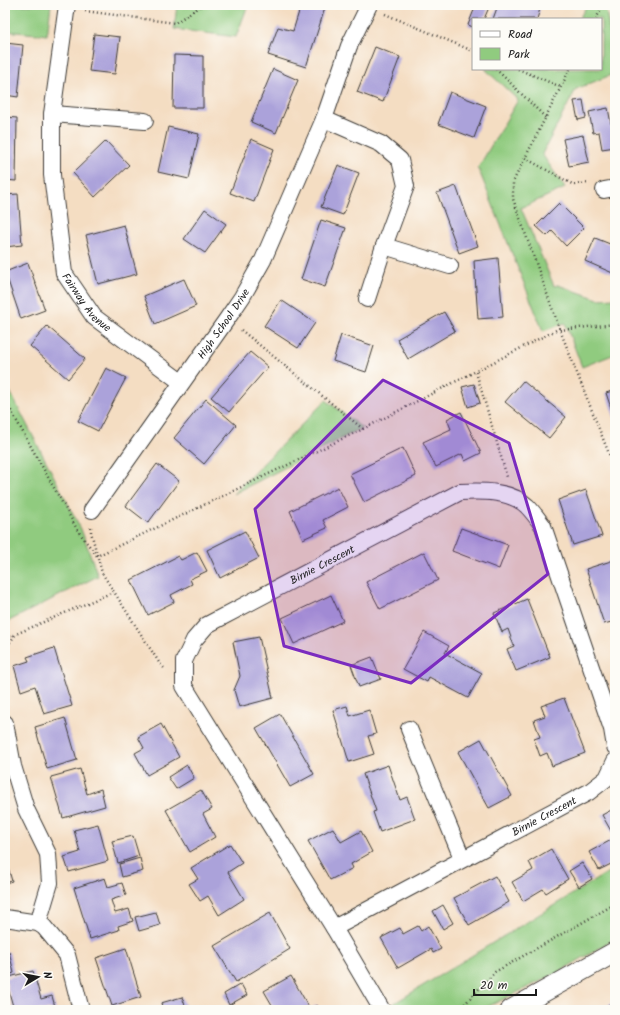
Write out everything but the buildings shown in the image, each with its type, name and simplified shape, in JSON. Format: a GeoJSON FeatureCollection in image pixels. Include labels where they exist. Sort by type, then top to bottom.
{"type":"FeatureCollection","features":[{"type":"Feature","properties":{"kind":"street","name":"High School Drive"},"geometry":{"type":"LineString","coordinates":[[92,510],[181,382],[227,319],[242,297],[263,260],[324,118],[349,46],[368,6]]}},
{"type":"Feature","properties":{"kind":"street","name":"Fairway Avenue"},"geometry":{"type":"LineString","coordinates":[[67,7],[52,114],[52,175],[64,273],[94,317],[181,382]]}},
{"type":"Feature","properties":{"kind":"street"},"geometry":{"type":"LineString","coordinates":[[52,114],[145,121]]}},
{"type":"Feature","properties":{"kind":"street"},"geometry":{"type":"LineString","coordinates":[[324,118],[381,144],[400,160],[406,186],[384,246],[367,299]]}},
{"type":"Feature","properties":{"kind":"street"},"geometry":{"type":"LineString","coordinates":[[384,246],[450,266]]}},
{"type":"Feature","properties":{"kind":"street","name":"Birnie Crescent"},"geometry":{"type":"LineString","coordinates":[[184,686],[184,661],[194,640],[207,625],[460,492],[481,491],[513,498],[526,505],[543,526],[612,729],[615,747]]}},
{"type":"Feature","properties":{"kind":"street"},"geometry":{"type":"LineString","coordinates":[[184,686],[334,928],[382,1010]]}},
{"type":"Feature","properties":{"kind":"street"},"geometry":{"type":"LineString","coordinates":[[5,723],[13,766],[26,809],[48,854],[50,883],[38,923]]}},
{"type":"Feature","properties":{"kind":"street"},"geometry":{"type":"LineString","coordinates":[[409,729],[462,858]]}},
{"type":"Feature","properties":{"kind":"street","name":"Birnie Crescent"},"geometry":{"type":"LineString","coordinates":[[334,928],[462,858],[589,792],[607,778],[615,761]]}},
{"type":"Feature","properties":{"kind":"street"},"geometry":{"type":"LineString","coordinates":[[5,918],[38,923],[44,927],[67,955],[81,1010]]}},
{"type":"Feature","properties":{"kind":"street"},"geometry":{"type":"LineString","coordinates":[[511,1010],[615,952]]}},
{"type":"Feature","properties":{"kind":"path"},"geometry":{"type":"LineString","coordinates":[[67,7],[175,23],[202,5]]}},
{"type":"Feature","properties":{"kind":"path"},"geometry":{"type":"LineString","coordinates":[[596,18],[603,5]]}},
{"type":"Feature","properties":{"kind":"path"},"geometry":{"type":"LineString","coordinates":[[368,6],[472,51]]}},
{"type":"Feature","properties":{"kind":"path"},"geometry":{"type":"LineString","coordinates":[[497,70],[546,118]]}},
{"type":"Feature","properties":{"kind":"path"},"geometry":{"type":"LineString","coordinates":[[520,70],[561,87]]}},
{"type":"Feature","properties":{"kind":"path"},"geometry":{"type":"LineString","coordinates":[[570,70],[513,182],[513,198],[560,329],[615,469]]}},
{"type":"Feature","properties":{"kind":"path"},"geometry":{"type":"LineString","coordinates":[[525,158],[574,185],[594,181],[611,189]]}},
{"type":"Feature","properties":{"kind":"path"},"geometry":{"type":"LineString","coordinates":[[227,319],[363,429]]}},
{"type":"Feature","properties":{"kind":"path"},"geometry":{"type":"LineString","coordinates":[[97,556],[363,429],[560,329],[615,324]]}},
{"type":"Feature","properties":{"kind":"path"},"geometry":{"type":"LineString","coordinates":[[476,372],[513,498]]}},
{"type":"Feature","properties":{"kind":"path"},"geometry":{"type":"LineString","coordinates":[[5,400],[78,531],[97,556]]}},
{"type":"Feature","properties":{"kind":"path"},"geometry":{"type":"LineString","coordinates":[[92,510],[91,532],[102,573],[160,664],[184,686]]}},
{"type":"Feature","properties":{"kind":"path"},"geometry":{"type":"LineString","coordinates":[[5,638],[113,592]]}},
{"type":"Feature","properties":{"kind":"path"},"geometry":{"type":"LineString","coordinates":[[5,649],[16,634]]}},
{"type":"Feature","properties":{"kind":"path"},"geometry":{"type":"LineString","coordinates":[[459,1010],[495,972],[615,904]]}},
{"type":"Feature","properties":{"kind":"highlighted area"},"geometry":{"type":"Polygon","coordinates":[[[383,380],[509,443],[548,574],[411,683],[284,646],[255,509],[383,380]]]}},
{"type":"Feature","properties":{"kind":"green space"},"geometry":{"type":"Polygon","coordinates":[[[5,5],[51,5],[47,35],[5,31],[5,5]]]}},
{"type":"Feature","properties":{"kind":"green space"},"geometry":{"type":"Polygon","coordinates":[[[177,5],[248,5],[236,37],[174,29],[177,5]]]}},
{"type":"Feature","properties":{"kind":"green space"},"geometry":{"type":"Polygon","coordinates":[[[587,5],[605,5],[614,56],[611,75],[576,89],[542,154],[565,188],[521,208],[554,286],[558,285],[598,299],[615,298],[615,354],[582,367],[565,323],[543,331],[478,168],[518,100],[486,70],[602,70],[602,18],[580,18],[587,5]]]}},
{"type":"Feature","properties":{"kind":"green space"},"geometry":{"type":"Polygon","coordinates":[[[5,382],[81,529],[98,576],[5,623],[5,382]]]}},
{"type":"Feature","properties":{"kind":"green space"},"geometry":{"type":"Polygon","coordinates":[[[326,400],[362,428],[233,494],[326,400]]]}},
{"type":"Feature","properties":{"kind":"green space"},"geometry":{"type":"Polygon","coordinates":[[[615,868],[615,939],[557,973],[481,1010],[396,1010],[393,1004],[615,868]]]}}]}
